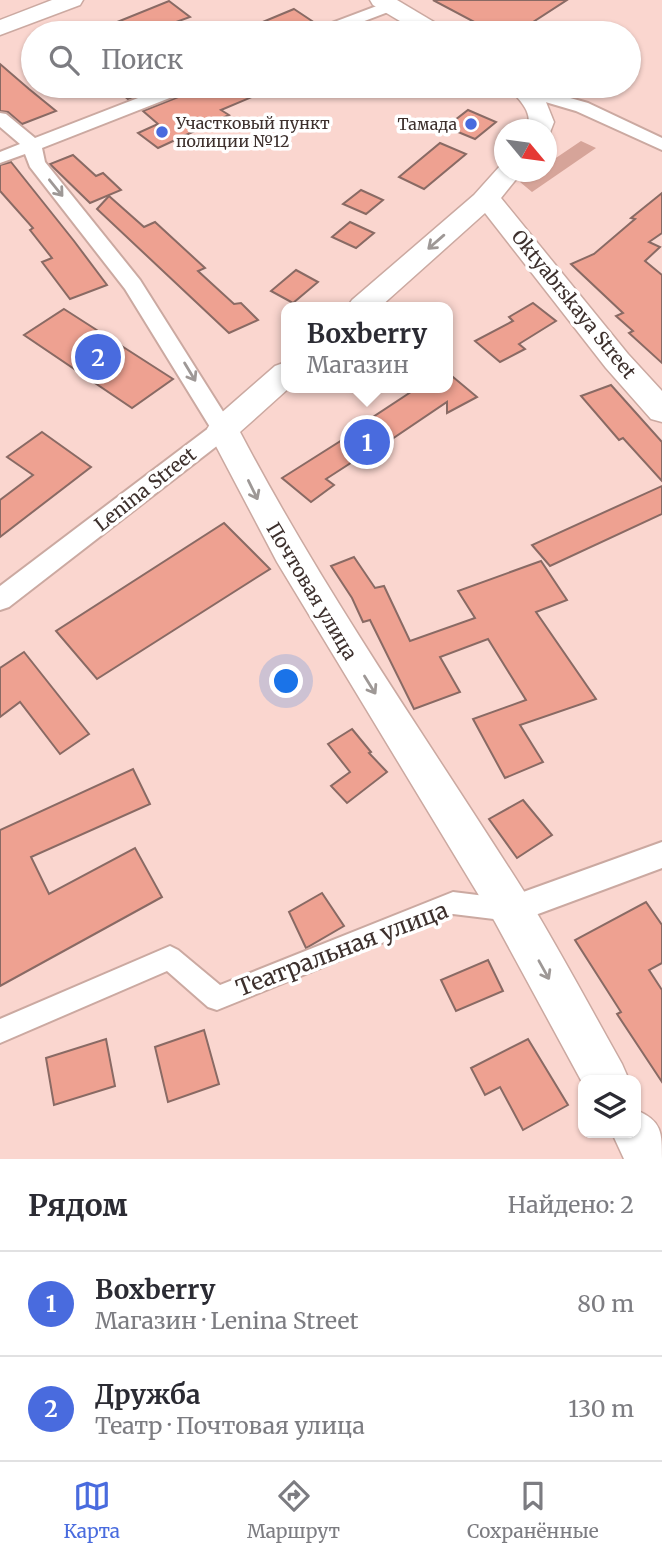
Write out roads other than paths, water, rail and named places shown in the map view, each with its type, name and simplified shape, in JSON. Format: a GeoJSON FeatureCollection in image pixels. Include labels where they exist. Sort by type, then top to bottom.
{"type":"FeatureCollection","features":[{"type":"Feature","properties":{"kind":"main road"},"geometry":{"type":"LineString","coordinates":[[0,28],[72,0]]}},
{"type":"Feature","properties":{"kind":"main road"},"geometry":{"type":"LineString","coordinates":[[386,3],[416,21]]}},
{"type":"Feature","properties":{"kind":"main road"},"geometry":{"type":"LineString","coordinates":[[530,98],[540,119]]}},
{"type":"Feature","properties":{"kind":"main road"},"geometry":{"type":"LineString","coordinates":[[368,302],[500,182]]}},
{"type":"Feature","properties":{"kind":"main road","name":"Oktyabrskaya Street"},"geometry":{"type":"LineString","coordinates":[[486,197],[617,361],[662,411]]}},
{"type":"Feature","properties":{"kind":"main road","name":"Lenina Street"},"geometry":{"type":"LineString","coordinates":[[223,429],[281,377]]}},
{"type":"Feature","properties":{"kind":"main road","name":"Почтовая улица"},"geometry":{"type":"LineString","coordinates":[[223,429],[260,503],[337,634],[511,910],[603,1075]]}},
{"type":"Feature","properties":{"kind":"main road"},"geometry":{"type":"LineString","coordinates":[[638,1138],[650,1159]]}},
{"type":"Feature","properties":{"kind":"street"},"geometry":{"type":"LineString","coordinates":[[346,21],[386,3]]}},
{"type":"Feature","properties":{"kind":"street"},"geometry":{"type":"LineString","coordinates":[[0,158],[153,98]]}},
{"type":"Feature","properties":{"kind":"street"},"geometry":{"type":"LineString","coordinates":[[554,98],[582,107],[662,145]]}},
{"type":"Feature","properties":{"kind":"street","name":"Почтовая улица"},"geometry":{"type":"LineString","coordinates":[[0,118],[32,145],[36,163],[133,285],[223,429]]}},
{"type":"Feature","properties":{"kind":"street","name":"Lenina Street"},"geometry":{"type":"LineString","coordinates":[[0,600],[223,429]]}},
{"type":"Feature","properties":{"kind":"street","name":"Театральная улица"},"geometry":{"type":"LineString","coordinates":[[0,1031],[170,958],[217,998],[453,903],[511,910],[662,855]]}},
{"type":"Feature","properties":{"kind":"place","name":"Тамада"},"geometry":{"type":"Point","coordinates":[471,124]}},
{"type":"Feature","properties":{"kind":"place","name":"Участковый пункт полиции №12"},"geometry":{"type":"Point","coordinates":[162,132]}},
{"type":"Feature","properties":{"kind":"place","name":"Дружба"},"geometry":{"type":"Point","coordinates":[98,357]}},
{"type":"Feature","properties":{"kind":"place","name":"Boxberry"},"geometry":{"type":"Point","coordinates":[367,442]}}]}
